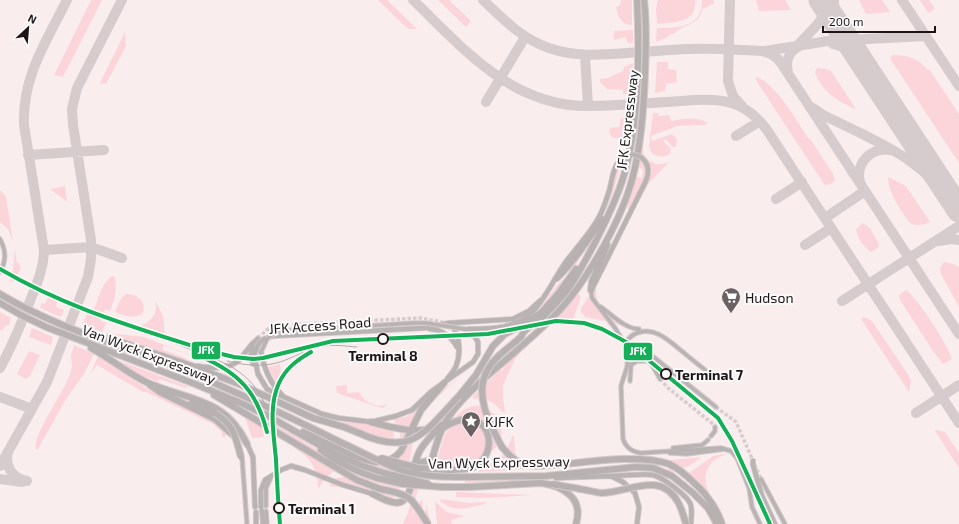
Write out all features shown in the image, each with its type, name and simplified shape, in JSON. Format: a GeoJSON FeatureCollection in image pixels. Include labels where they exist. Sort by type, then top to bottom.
{"type":"FeatureCollection","features":[{"type":"Feature","properties":{"kind":"highway","name":"JFK Expressway"},"geometry":{"type":"LineString","coordinates":[[636,0],[637,76],[632,129],[625,170],[613,203],[600,232],[570,287],[549,314],[522,335],[488,368],[485,376],[482,400],[493,431],[502,447],[511,457],[522,464],[549,465],[619,459],[656,461],[668,464],[681,471],[700,487],[716,510],[722,524]]}},
{"type":"Feature","properties":{"kind":"highway","name":"JFK Expressway"},"geometry":{"type":"LineString","coordinates":[[414,464],[432,460],[443,425],[457,407],[473,390],[560,310],[591,266],[614,224],[632,180],[640,137],[646,55],[644,0]]}},
{"type":"Feature","properties":{"kind":"highway"},"geometry":{"type":"LineString","coordinates":[[557,278],[580,251],[613,203]]}},
{"type":"Feature","properties":{"kind":"highway"},"geometry":{"type":"LineString","coordinates":[[591,290],[592,282],[614,224]]}},
{"type":"Feature","properties":{"kind":"highway"},"geometry":{"type":"LineString","coordinates":[[84,333],[92,332],[226,378],[312,418],[344,427],[375,440],[384,443],[400,443],[410,440],[429,429],[473,379],[493,346],[499,339],[537,316],[547,307],[574,271],[600,232]]}},
{"type":"Feature","properties":{"kind":"highway","name":"Van Wyck Expressway"},"geometry":{"type":"LineString","coordinates":[[0,294],[40,315],[223,387],[393,467],[435,476],[472,477],[546,476],[648,467],[662,471],[693,492]]}},
{"type":"Feature","properties":{"kind":"highway","name":"Van Wyck Expressway"},"geometry":{"type":"LineString","coordinates":[[0,304],[34,322],[195,384],[258,411],[341,457],[384,473],[442,487],[470,488],[540,483],[600,493],[654,484],[665,488],[673,496],[679,504],[686,524]]}},
{"type":"Feature","properties":{"kind":"highway"},"geometry":{"type":"LineString","coordinates":[[78,339],[146,382],[156,390],[212,417],[223,425],[238,441],[241,454]]}},
{"type":"Feature","properties":{"kind":"highway"},"geometry":{"type":"LineString","coordinates":[[146,382],[190,396],[214,407],[233,421],[247,444]]}},
{"type":"Feature","properties":{"kind":"highway"},"geometry":{"type":"LineString","coordinates":[[258,411],[360,459],[373,462],[383,462],[394,458],[401,451],[421,410],[444,383]]}},
{"type":"Feature","properties":{"kind":"highway"},"geometry":{"type":"LineString","coordinates":[[195,384],[357,480],[380,489],[406,495],[414,502],[428,524]]}},
{"type":"Feature","properties":{"kind":"highway"},"geometry":{"type":"LineString","coordinates":[[178,400],[215,413],[228,423],[234,431],[241,454]]}},
{"type":"Feature","properties":{"kind":"highway"},"geometry":{"type":"LineString","coordinates":[[364,453],[398,464],[418,468],[444,470],[472,468],[483,460],[488,449],[489,438],[485,429],[478,422],[465,419],[423,430],[396,429],[371,422]]}},
{"type":"Feature","properties":{"kind":"highway"},"geometry":{"type":"LineString","coordinates":[[374,494],[392,503],[404,500],[410,490],[414,464],[420,449],[443,425]]}},
{"type":"Feature","properties":{"kind":"highway"},"geometry":{"type":"LineString","coordinates":[[311,441],[327,455],[339,462],[377,478],[415,486],[442,487]]}},
{"type":"Feature","properties":{"kind":"highway"},"geometry":{"type":"LineString","coordinates":[[552,484],[561,488],[575,501],[578,512],[576,524]]}},
{"type":"Feature","properties":{"kind":"highway"},"geometry":{"type":"LineString","coordinates":[[693,492],[704,507],[713,524]]}},
{"type":"Feature","properties":{"kind":"highway"},"geometry":{"type":"LineString","coordinates":[[693,492],[708,508],[717,524]]}},
{"type":"Feature","properties":{"kind":"street"},"geometry":{"type":"LineString","coordinates":[[464,329],[508,326],[523,320],[536,310],[541,300],[557,278],[564,264],[598,219],[619,161],[628,155],[636,155],[644,160],[648,170],[646,181],[591,290],[592,298],[615,328],[625,344],[631,365],[630,381]]}},
{"type":"Feature","properties":{"kind":"street"},"geometry":{"type":"LineString","coordinates":[[0,239],[5,258],[0,272]]}},
{"type":"Feature","properties":{"kind":"street"},"geometry":{"type":"LineString","coordinates":[[425,328],[447,324],[512,318],[529,311],[541,300]]}},
{"type":"Feature","properties":{"kind":"street"},"geometry":{"type":"LineString","coordinates":[[597,304],[628,326],[634,329],[639,329]]}},
{"type":"Feature","properties":{"kind":"street"},"geometry":{"type":"LineString","coordinates":[[286,398],[277,390],[270,380],[265,369],[261,352],[265,342],[275,333],[282,331],[420,323],[447,324],[464,329],[473,334],[478,342],[478,350],[475,359],[458,374],[432,391],[412,410],[396,416],[371,422]]}},
{"type":"Feature","properties":{"kind":"street"},"geometry":{"type":"LineString","coordinates":[[444,383],[456,366],[458,359],[457,333],[453,327],[447,324]]}},
{"type":"Feature","properties":{"kind":"street"},"geometry":{"type":"LineString","coordinates":[[425,328],[438,330],[448,335],[458,350]]}},
{"type":"Feature","properties":{"kind":"street","name":"JFK Access Road"},"geometry":{"type":"LineString","coordinates":[[371,422],[324,415],[268,388],[263,384],[258,374],[254,361],[254,352],[259,344],[270,337],[425,328]]}},
{"type":"Feature","properties":{"kind":"street"},"geometry":{"type":"LineString","coordinates":[[625,344],[631,335],[641,332],[655,333],[661,335],[712,376],[717,374]]}},
{"type":"Feature","properties":{"kind":"street"},"geometry":{"type":"LineString","coordinates":[[192,366],[216,368],[231,365],[238,361],[258,338]]}},
{"type":"Feature","properties":{"kind":"street"},"geometry":{"type":"LineString","coordinates":[[253,343],[251,358],[258,374]]}},
{"type":"Feature","properties":{"kind":"street"},"geometry":{"type":"LineString","coordinates":[[625,344],[635,344],[646,351],[716,407]]}},
{"type":"Feature","properties":{"kind":"street"},"geometry":{"type":"LineString","coordinates":[[628,356],[627,367],[621,386],[623,439],[625,444],[632,451],[636,452],[665,452],[722,448],[731,451],[734,454],[744,475],[749,488],[751,504],[760,524]]}},
{"type":"Feature","properties":{"kind":"street"},"geometry":{"type":"LineString","coordinates":[[631,365],[637,361],[647,361],[651,364],[660,379]]}},
{"type":"Feature","properties":{"kind":"street"},"geometry":{"type":"LineString","coordinates":[[665,452],[673,448],[704,444],[710,438],[715,427]]}},
{"type":"Feature","properties":{"kind":"street"},"geometry":{"type":"LineString","coordinates":[[246,524],[241,454],[247,444]]}},
{"type":"Feature","properties":{"kind":"street"},"geometry":{"type":"LineString","coordinates":[[247,444],[253,457],[256,524]]}},
{"type":"Feature","properties":{"kind":"street"},"geometry":{"type":"LineString","coordinates":[[753,461],[762,496],[775,524]]}},
{"type":"Feature","properties":{"kind":"street"},"geometry":{"type":"LineString","coordinates":[[267,524],[261,490],[265,480],[286,467],[295,467],[343,486],[374,494]]}},
{"type":"Feature","properties":{"kind":"street"},"geometry":{"type":"LineString","coordinates":[[263,524],[266,488],[274,474]]}},
{"type":"Feature","properties":{"kind":"street"},"geometry":{"type":"LineString","coordinates":[[472,477],[488,479],[653,475],[676,489],[689,502],[691,510],[691,524]]}},
{"type":"Feature","properties":{"kind":"street"},"geometry":{"type":"LineString","coordinates":[[611,476],[623,482],[635,493],[639,507],[637,524]]}},
{"type":"Feature","properties":{"kind":"street"},"geometry":{"type":"LineString","coordinates":[[761,479],[785,524]]}},
{"type":"Feature","properties":{"kind":"shaded area"},"geometry":{"type":"Polygon","coordinates":[[[91,0],[102,0],[63,77],[54,75],[91,0]]]}},
{"type":"Feature","properties":{"kind":"shaded area"},"geometry":{"type":"Polygon","coordinates":[[[378,0],[387,0],[417,29],[408,29],[378,0]]]}},
{"type":"Feature","properties":{"kind":"shaded area"},"geometry":{"type":"Polygon","coordinates":[[[438,0],[449,0],[471,21],[466,27],[438,0]]]}},
{"type":"Feature","properties":{"kind":"shaded area"},"geometry":{"type":"Polygon","coordinates":[[[621,0],[632,0],[632,25],[625,24],[619,17],[616,7],[620,5],[621,0]]]}},
{"type":"Feature","properties":{"kind":"shaded area"},"geometry":{"type":"Polygon","coordinates":[[[658,0],[695,0],[695,8],[688,18],[677,22],[657,24],[656,8],[658,0]]]}},
{"type":"Feature","properties":{"kind":"shaded area"},"geometry":{"type":"Polygon","coordinates":[[[702,0],[713,0],[714,4],[703,8],[699,17],[694,22],[656,42],[657,28],[681,27],[694,21],[701,9],[702,0]]]}},
{"type":"Feature","properties":{"kind":"shaded area"},"geometry":{"type":"Polygon","coordinates":[[[756,0],[785,0],[791,10],[759,11],[756,0]]]}},
{"type":"Feature","properties":{"kind":"shaded area"},"geometry":{"type":"Polygon","coordinates":[[[859,0],[882,0],[890,12],[866,14],[859,0]]]}},
{"type":"Feature","properties":{"kind":"shaded area"},"geometry":{"type":"Polygon","coordinates":[[[920,0],[929,0],[935,9],[928,13],[920,0]]]}},
{"type":"Feature","properties":{"kind":"shaded area"},"geometry":{"type":"Polygon","coordinates":[[[633,30],[633,43],[628,43],[625,37],[614,40],[614,31],[633,30]]]}},
{"type":"Feature","properties":{"kind":"shaded area"},"geometry":{"type":"Polygon","coordinates":[[[125,32],[126,46],[106,84],[100,83],[125,32]]]}},
{"type":"Feature","properties":{"kind":"shaded area"},"geometry":{"type":"Polygon","coordinates":[[[893,55],[912,58],[928,70],[929,69],[959,114],[959,163],[891,60],[890,58],[893,55]]]}},
{"type":"Feature","properties":{"kind":"shaded area"},"geometry":{"type":"Polygon","coordinates":[[[657,62],[668,62],[668,69],[676,70],[677,82],[666,84],[665,91],[655,93],[657,62]]]}},
{"type":"Feature","properties":{"kind":"shaded area"},"geometry":{"type":"Polygon","coordinates":[[[633,63],[631,94],[623,94],[623,90],[607,89],[600,82],[600,79],[608,78],[623,71],[624,67],[633,63]]]}},
{"type":"Feature","properties":{"kind":"shaded area"},"geometry":{"type":"Polygon","coordinates":[[[817,68],[831,71],[856,109],[831,95],[821,85],[815,72],[817,68]]]}},
{"type":"Feature","properties":{"kind":"shaded area"},"geometry":{"type":"Polygon","coordinates":[[[755,77],[762,79],[769,85],[785,103],[833,174],[835,180],[831,184],[825,185],[822,181],[755,77]]]}},
{"type":"Feature","properties":{"kind":"shaded area"},"geometry":{"type":"Polygon","coordinates":[[[653,113],[658,113],[658,116],[669,115],[671,121],[699,119],[708,123],[705,125],[677,126],[651,136],[652,141],[672,134],[677,139],[676,147],[673,147],[665,139],[663,141],[671,149],[671,153],[666,156],[658,156],[651,152],[649,146],[653,113]]]}},
{"type":"Feature","properties":{"kind":"shaded area"},"geometry":{"type":"Polygon","coordinates":[[[624,114],[629,114],[626,137],[613,138],[609,133],[610,128],[619,127],[621,118],[624,118],[624,114]]]}},
{"type":"Feature","properties":{"kind":"shaded area"},"geometry":{"type":"Polygon","coordinates":[[[642,146],[644,155],[652,163],[661,164],[669,162],[649,183],[630,217],[630,209],[627,209],[637,177],[642,178],[643,169],[638,168],[642,146]]]}},
{"type":"Feature","properties":{"kind":"shaded area"},"geometry":{"type":"Polygon","coordinates":[[[624,153],[613,193],[606,210],[607,194],[613,166],[617,159],[624,153]]]}},
{"type":"Feature","properties":{"kind":"shaded area"},"geometry":{"type":"Polygon","coordinates":[[[888,177],[906,186],[930,222],[914,225],[909,222],[892,195],[888,177]]]}},
{"type":"Feature","properties":{"kind":"shaded area"},"geometry":{"type":"Polygon","coordinates":[[[65,186],[67,201],[50,189],[65,186]]]}},
{"type":"Feature","properties":{"kind":"shaded area"},"geometry":{"type":"Polygon","coordinates":[[[0,190],[6,197],[13,241],[8,229],[0,222],[0,190]]]}},
{"type":"Feature","properties":{"kind":"shaded area"},"geometry":{"type":"Polygon","coordinates":[[[863,223],[870,228],[879,244],[879,247],[871,252],[861,242],[856,229],[863,223]]]}},
{"type":"Feature","properties":{"kind":"shaded area"},"geometry":{"type":"Polygon","coordinates":[[[588,245],[570,275],[542,311],[537,312],[557,285],[568,274],[567,272],[588,245]]]}},
{"type":"Feature","properties":{"kind":"shaded area"},"geometry":{"type":"Polygon","coordinates":[[[15,249],[17,263],[19,263],[21,269],[13,282],[11,282],[10,279],[13,270],[15,249]]]}},
{"type":"Feature","properties":{"kind":"shaded area"},"geometry":{"type":"Polygon","coordinates":[[[944,262],[959,267],[959,307],[941,274],[940,268],[944,262]]]}},
{"type":"Feature","properties":{"kind":"shaded area"},"geometry":{"type":"Polygon","coordinates":[[[112,276],[115,277],[115,294],[110,311],[105,309],[100,320],[106,323],[102,332],[82,325],[86,317],[85,316],[93,308],[94,309],[101,291],[106,282],[112,276]]]}},
{"type":"Feature","properties":{"kind":"shaded area"},"geometry":{"type":"Polygon","coordinates":[[[597,284],[597,300],[601,306],[611,317],[632,329],[607,321],[585,317],[581,312],[581,308],[597,284]]]}},
{"type":"Feature","properties":{"kind":"shaded area"},"geometry":{"type":"Polygon","coordinates":[[[906,290],[918,303],[932,323],[952,359],[943,364],[933,351],[900,300],[899,295],[906,290]]]}},
{"type":"Feature","properties":{"kind":"shaded area"},"geometry":{"type":"Polygon","coordinates":[[[50,293],[58,297],[56,307],[64,310],[61,317],[40,308],[42,303],[45,304],[50,293]]]}},
{"type":"Feature","properties":{"kind":"shaded area"},"geometry":{"type":"Polygon","coordinates":[[[127,294],[138,297],[141,300],[144,306],[142,314],[132,317],[115,312],[121,299],[127,294]]]}},
{"type":"Feature","properties":{"kind":"shaded area"},"geometry":{"type":"Polygon","coordinates":[[[577,294],[581,296],[573,320],[556,320],[577,294]]]}},
{"type":"Feature","properties":{"kind":"shaded area"},"geometry":{"type":"Polygon","coordinates":[[[155,300],[163,316],[165,335],[137,327],[146,323],[152,318],[156,310],[155,300]]]}},
{"type":"Feature","properties":{"kind":"shaded area"},"geometry":{"type":"Polygon","coordinates":[[[0,312],[11,318],[9,326],[6,325],[2,331],[0,330],[0,312]]]}},
{"type":"Feature","properties":{"kind":"shaded area"},"geometry":{"type":"Polygon","coordinates":[[[863,317],[871,320],[909,376],[911,381],[909,392],[861,319],[863,317]]]}},
{"type":"Feature","properties":{"kind":"shaded area"},"geometry":{"type":"Polygon","coordinates":[[[32,328],[53,337],[51,345],[29,337],[32,328]]]}},
{"type":"Feature","properties":{"kind":"shaded area"},"geometry":{"type":"Polygon","coordinates":[[[107,333],[144,337],[190,355],[163,345],[163,350],[192,362],[155,353],[106,335],[107,333]]]}},
{"type":"Feature","properties":{"kind":"shaded area"},"geometry":{"type":"Polygon","coordinates":[[[531,340],[515,359],[503,385],[505,414],[488,400],[474,399],[472,397],[500,370],[502,371],[505,366],[531,340]]]}},
{"type":"Feature","properties":{"kind":"shaded area"},"geometry":{"type":"Polygon","coordinates":[[[74,345],[94,354],[84,374],[66,399],[38,449],[36,450],[36,443],[44,422],[69,376],[72,367],[71,356],[74,345]]]}},
{"type":"Feature","properties":{"kind":"shaded area"},"geometry":{"type":"Polygon","coordinates":[[[29,351],[40,355],[30,376],[26,379],[17,374],[29,351]]]}},
{"type":"Feature","properties":{"kind":"shaded area"},"geometry":{"type":"Polygon","coordinates":[[[98,356],[130,378],[213,422],[228,434],[222,437],[222,432],[213,424],[146,392],[143,392],[97,365],[90,375],[98,356]]]}},
{"type":"Feature","properties":{"kind":"shaded area"},"geometry":{"type":"Polygon","coordinates":[[[119,361],[187,386],[186,388],[159,379],[158,382],[146,377],[146,379],[119,361]]]}},
{"type":"Feature","properties":{"kind":"shaded area"},"geometry":{"type":"Polygon","coordinates":[[[280,364],[281,375],[276,384],[268,367],[280,364]]]}},
{"type":"Feature","properties":{"kind":"shaded area"},"geometry":{"type":"Polygon","coordinates":[[[456,380],[430,405],[418,423],[414,435],[407,474],[392,501],[373,491],[329,486],[336,478],[355,475],[381,482],[384,471],[363,464],[384,466],[393,462],[400,456],[410,441],[421,415],[426,407],[436,396],[456,380]]]}},
{"type":"Feature","properties":{"kind":"shaded area"},"geometry":{"type":"Polygon","coordinates":[[[347,385],[347,393],[359,392],[367,402],[379,406],[387,404],[386,406],[383,408],[378,407],[337,393],[336,386],[347,385]]]}},
{"type":"Feature","properties":{"kind":"shaded area"},"geometry":{"type":"Polygon","coordinates":[[[477,405],[490,411],[499,421],[502,431],[500,440],[496,448],[479,459],[460,466],[451,467],[438,458],[444,437],[450,424],[459,413],[467,408],[477,405]]]}},
{"type":"Feature","properties":{"kind":"shaded area"},"geometry":{"type":"Polygon","coordinates":[[[242,408],[278,426],[349,468],[334,471],[326,477],[318,490],[317,475],[313,465],[307,457],[290,444],[293,440],[242,408]]]}},
{"type":"Feature","properties":{"kind":"shaded area"},"geometry":{"type":"Polygon","coordinates":[[[417,410],[403,440],[399,441],[400,432],[393,419],[405,417],[417,410]]]}},
{"type":"Feature","properties":{"kind":"shaded area"},"geometry":{"type":"Polygon","coordinates":[[[245,418],[263,428],[264,437],[252,438],[245,418]]]}},
{"type":"Feature","properties":{"kind":"shaded area"},"geometry":{"type":"Polygon","coordinates":[[[379,421],[387,423],[392,427],[394,437],[392,441],[358,431],[341,422],[362,423],[379,421]]]}},
{"type":"Feature","properties":{"kind":"shaded area"},"geometry":{"type":"Polygon","coordinates":[[[935,431],[945,432],[959,453],[959,468],[935,431]]]}},
{"type":"Feature","properties":{"kind":"shaded area"},"geometry":{"type":"Polygon","coordinates":[[[512,436],[514,436],[517,459],[529,469],[479,472],[479,470],[496,461],[504,453],[508,448],[512,436]]]}},
{"type":"Feature","properties":{"kind":"shaded area"},"geometry":{"type":"Polygon","coordinates":[[[727,453],[716,459],[708,469],[706,474],[706,482],[708,492],[696,480],[686,475],[713,456],[727,453]]]}},
{"type":"Feature","properties":{"kind":"shaded area"},"geometry":{"type":"Polygon","coordinates":[[[702,457],[689,466],[672,472],[668,470],[667,466],[661,461],[702,457]]]}},
{"type":"Feature","properties":{"kind":"shaded area"},"geometry":{"type":"Polygon","coordinates":[[[416,470],[418,470],[418,488],[412,516],[422,500],[423,511],[426,511],[426,503],[431,524],[403,524],[408,513],[413,494],[416,470]]]}},
{"type":"Feature","properties":{"kind":"shaded area"},"geometry":{"type":"Polygon","coordinates":[[[636,472],[593,477],[465,484],[465,480],[636,472]]]}},
{"type":"Feature","properties":{"kind":"shaded area"},"geometry":{"type":"Polygon","coordinates":[[[456,492],[532,495],[484,498],[456,497],[456,492]]]}},
{"type":"Feature","properties":{"kind":"shaded area"},"geometry":{"type":"Polygon","coordinates":[[[439,499],[470,503],[485,502],[485,504],[460,509],[449,507],[439,499]]]}},
{"type":"Feature","properties":{"kind":"shaded area"},"geometry":{"type":"Polygon","coordinates":[[[435,501],[447,512],[464,516],[451,520],[452,524],[437,524],[435,501]]]}},
{"type":"Feature","properties":{"kind":"taxiway"},"geometry":{"type":"LineString","coordinates":[[0,368],[22,322],[41,272],[44,257],[24,125],[24,108],[31,75],[44,45],[67,0]]}},
{"type":"Feature","properties":{"kind":"taxiway"},"geometry":{"type":"LineString","coordinates":[[0,466],[47,382],[88,277],[91,259],[91,240],[73,125],[72,109],[77,88],[122,0]]}},
{"type":"Feature","properties":{"kind":"taxiway"},"geometry":{"type":"LineString","coordinates":[[413,0],[470,55],[490,71],[512,85],[535,96],[560,103],[587,106],[714,100],[737,105],[750,113],[767,130],[959,423]]}},
{"type":"Feature","properties":{"kind":"taxiway"},"geometry":{"type":"LineString","coordinates":[[483,0],[513,28],[530,39],[549,48],[568,53],[597,55],[680,49],[706,49],[761,51],[775,56],[959,334]]}},
{"type":"Feature","properties":{"kind":"taxiway"},"geometry":{"type":"LineString","coordinates":[[730,0],[728,81],[733,96],[742,106]]}},
{"type":"Feature","properties":{"kind":"taxiway"},"geometry":{"type":"LineString","coordinates":[[796,47],[817,25],[834,0]]}},
{"type":"Feature","properties":{"kind":"taxiway"},"geometry":{"type":"LineString","coordinates":[[902,0],[959,86]]}},
{"type":"Feature","properties":{"kind":"taxiway"},"geometry":{"type":"LineString","coordinates":[[834,2],[833,14],[835,19],[851,44]]}},
{"type":"Feature","properties":{"kind":"taxiway"},"geometry":{"type":"LineString","coordinates":[[765,51],[828,41],[926,36]]}},
{"type":"Feature","properties":{"kind":"taxiway"},"geometry":{"type":"LineString","coordinates":[[486,102],[525,37]]}},
{"type":"Feature","properties":{"kind":"taxiway"},"geometry":{"type":"LineString","coordinates":[[833,44],[849,50],[861,62],[880,91]]}},
{"type":"Feature","properties":{"kind":"taxiway"},"geometry":{"type":"LineString","coordinates":[[788,72],[787,64],[789,57],[793,51],[800,46]]}},
{"type":"Feature","properties":{"kind":"taxiway"},"geometry":{"type":"LineString","coordinates":[[585,55],[588,106]]}},
{"type":"Feature","properties":{"kind":"taxiway"},"geometry":{"type":"LineString","coordinates":[[813,108],[823,115],[881,143],[915,165],[931,178],[945,193],[959,212]]}},
{"type":"Feature","properties":{"kind":"taxiway"},"geometry":{"type":"LineString","coordinates":[[736,136],[760,121]]}},
{"type":"Feature","properties":{"kind":"taxiway"},"geometry":{"type":"LineString","coordinates":[[28,155],[104,150]]}},
{"type":"Feature","properties":{"kind":"taxiway"},"geometry":{"type":"LineString","coordinates":[[860,182],[860,168],[866,157],[877,151],[891,150]]}},
{"type":"Feature","properties":{"kind":"taxiway"},"geometry":{"type":"LineString","coordinates":[[776,199],[802,182]]}},
{"type":"Feature","properties":{"kind":"taxiway"},"geometry":{"type":"LineString","coordinates":[[825,218],[865,191]]}},
{"type":"Feature","properties":{"kind":"taxiway"},"geometry":{"type":"LineString","coordinates":[[842,301],[959,226]]}},
{"type":"Feature","properties":{"kind":"taxiway"},"geometry":{"type":"LineString","coordinates":[[805,245],[831,228]]}},
{"type":"Feature","properties":{"kind":"taxiway"},"geometry":{"type":"LineString","coordinates":[[939,241],[951,239],[959,240]]}},
{"type":"Feature","properties":{"kind":"taxiway"},"geometry":{"type":"LineString","coordinates":[[44,250],[91,247],[122,258]]}},
{"type":"Feature","properties":{"kind":"taxiway"},"geometry":{"type":"LineString","coordinates":[[916,413],[959,385]]}},
{"type":"Feature","properties":{"kind":"taxiway"},"geometry":{"type":"LineString","coordinates":[[0,397],[32,409]]}},
{"type":"Feature","properties":{"kind":"taxiway"},"geometry":{"type":"LineString","coordinates":[[8,452],[7,462],[11,471],[22,480],[27,481]]}},
{"type":"Feature","properties":{"kind":"taxiway"},"geometry":{"type":"LineString","coordinates":[[0,479],[22,482]]}},
{"type":"Feature","properties":{"kind":"runway"},"geometry":{"type":"LineString","coordinates":[[821,0],[959,210]]}},
{"type":"Feature","properties":{"kind":"tunnel"},"geometry":{"type":"LineString","coordinates":[[258,338],[268,329],[277,325],[420,318],[443,322]]}},
{"type":"Feature","properties":{"kind":"tunnel"},"geometry":{"type":"LineString","coordinates":[[660,379],[668,388],[715,427]]}},
{"type":"Feature","properties":{"kind":"tunnel"},"geometry":{"type":"LineString","coordinates":[[716,407],[736,422],[761,479]]}},
{"type":"Feature","properties":{"kind":"tram line"},"geometry":{"type":"LineString","coordinates":[[139,329],[222,362],[234,368],[244,376],[253,384],[265,404],[269,415],[274,440]]}},
{"type":"Feature","properties":{"kind":"tram line"},"geometry":{"type":"LineString","coordinates":[[227,361],[250,365],[265,365],[280,362],[324,346],[333,345],[357,347]]}},
{"type":"Feature","properties":{"kind":"rail line","name":"JFK"},"geometry":{"type":"LineString","coordinates":[[0,269],[49,294],[100,315],[205,350],[234,357],[253,359],[263,358],[333,341],[488,334],[556,321],[584,323],[602,329],[628,343],[718,418],[732,441],[770,524]]}},
{"type":"Feature","properties":{"kind":"rail line","name":"JFK"},"geometry":{"type":"LineString","coordinates":[[280,524],[273,431],[274,402],[279,383],[285,373],[297,361],[311,352]]}},
{"type":"Feature","properties":{"kind":"rail line","name":"JFK"},"geometry":{"type":"LineString","coordinates":[[202,357],[226,370],[245,386],[258,406],[267,432]]}},
{"type":"Feature","properties":{"kind":"place","name":"Hudson"},"geometry":{"type":"Point","coordinates":[731,314]}},
{"type":"Feature","properties":{"kind":"place","name":"Terminal 8"},"geometry":{"type":"Point","coordinates":[383,339]}},
{"type":"Feature","properties":{"kind":"place","name":"Terminal 7"},"geometry":{"type":"Point","coordinates":[666,374]}},
{"type":"Feature","properties":{"kind":"place","name":"KJFK"},"geometry":{"type":"Point","coordinates":[471,438]}},
{"type":"Feature","properties":{"kind":"place","name":"Terminal 1"},"geometry":{"type":"Point","coordinates":[279,508]}}]}
